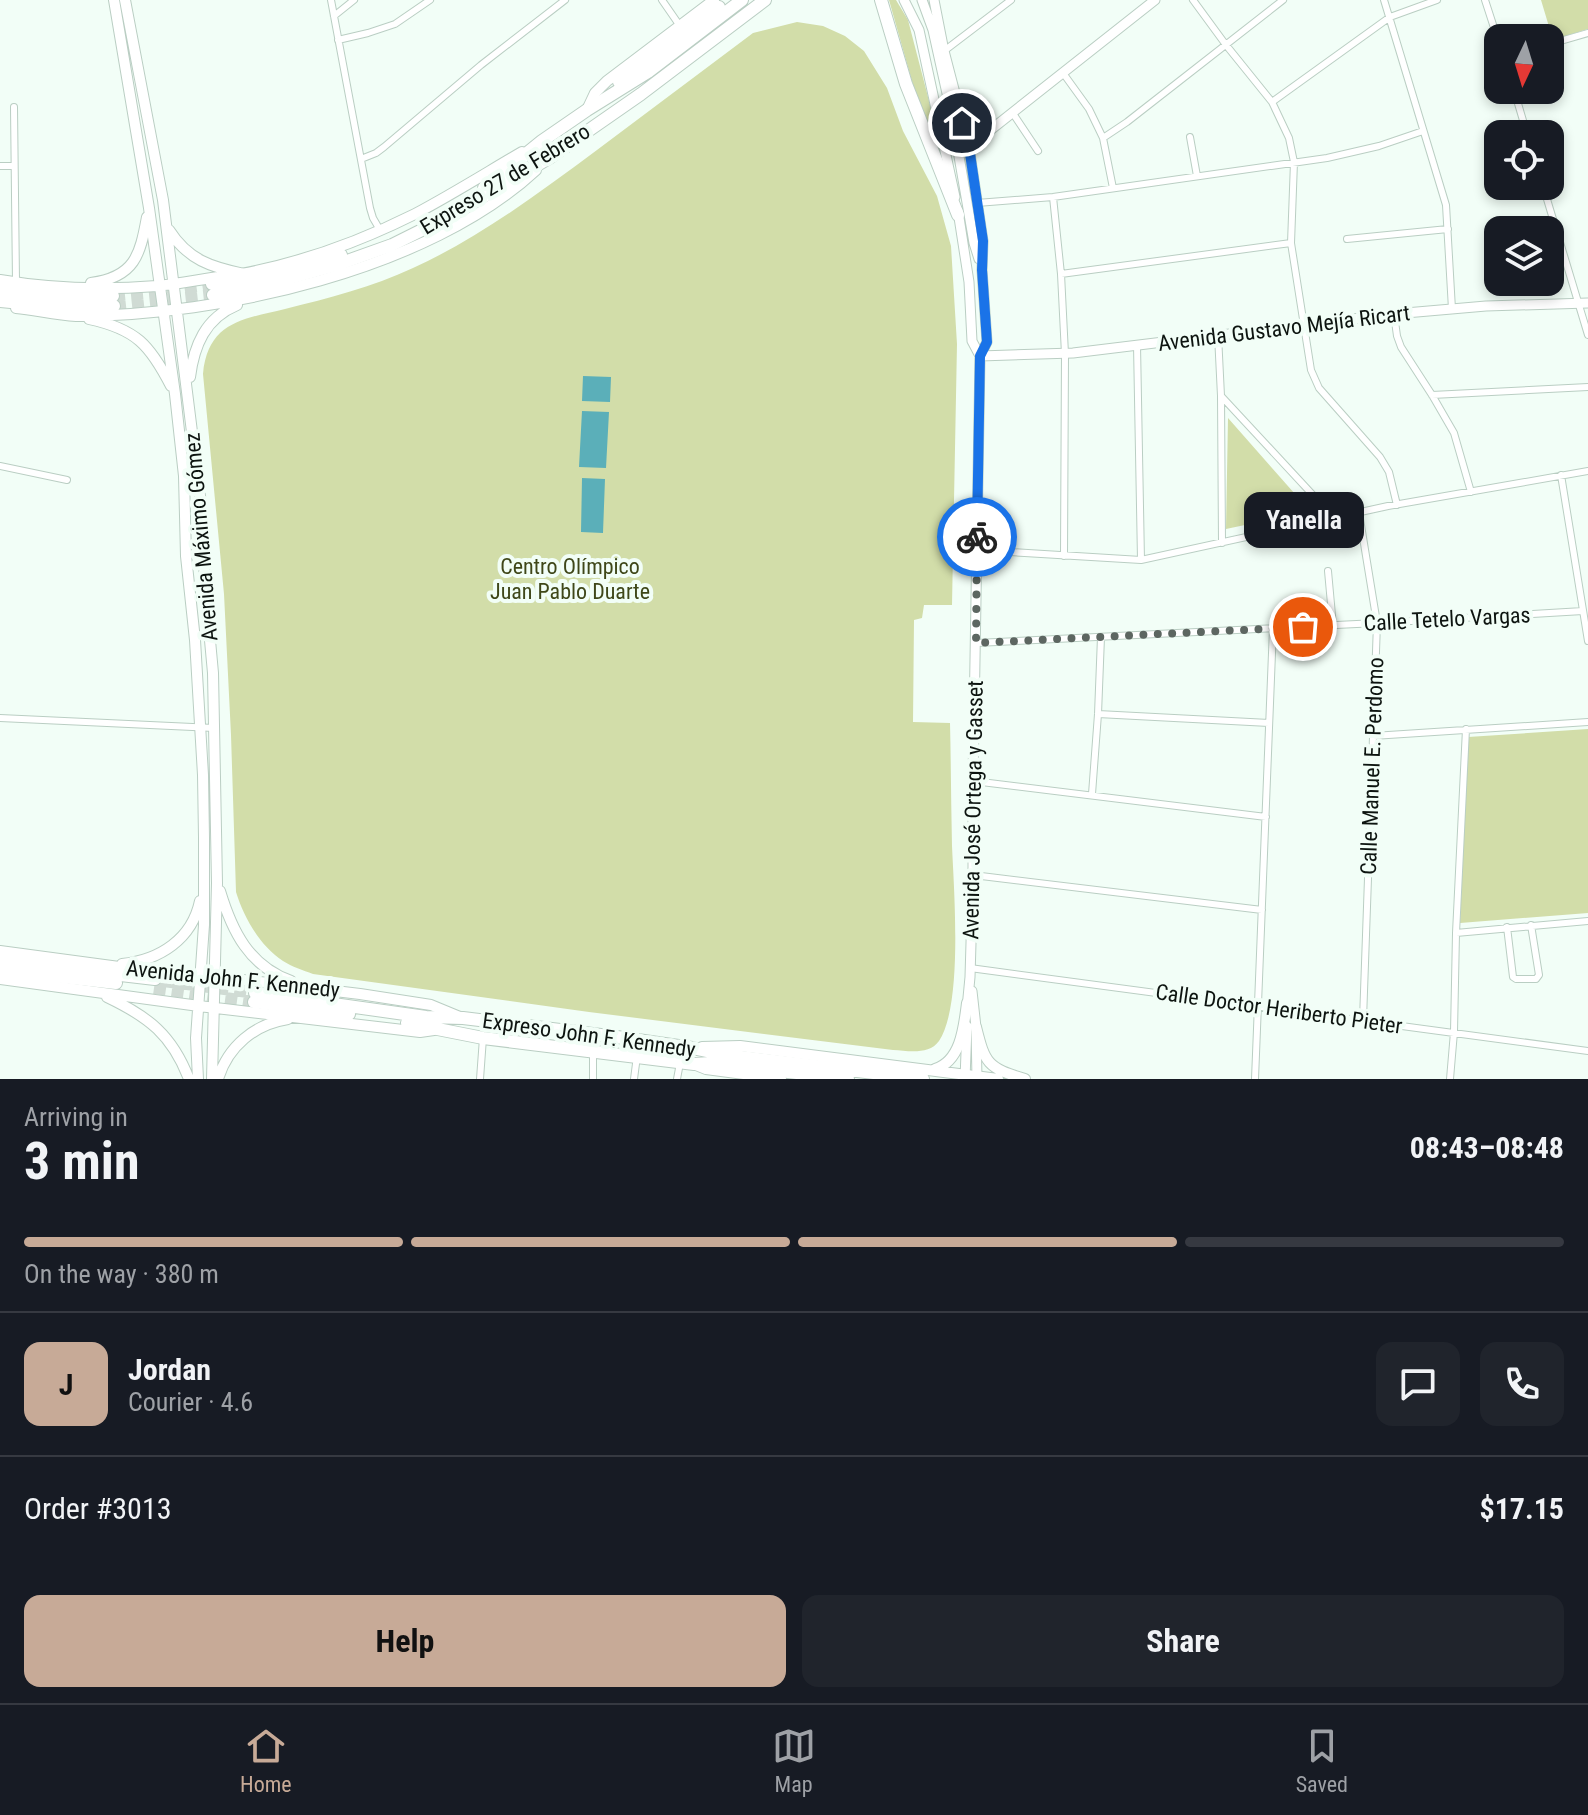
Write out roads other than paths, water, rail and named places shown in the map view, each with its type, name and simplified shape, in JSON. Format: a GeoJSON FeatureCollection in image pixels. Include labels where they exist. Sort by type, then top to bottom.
{"type":"FeatureCollection","features":[{"type":"Feature","properties":{"kind":"highway"},"geometry":{"type":"LineString","coordinates":[[589,106],[728,0]]}},
{"type":"Feature","properties":{"kind":"highway","name":"Expreso 27 de Febrero"},"geometry":{"type":"LineString","coordinates":[[742,0],[648,72],[589,106],[486,187],[396,235],[332,258],[213,289],[248,289],[308,274],[392,245],[456,213],[549,158],[641,94],[765,0]]}},
{"type":"Feature","properties":{"kind":"highway"},"geometry":{"type":"LineString","coordinates":[[881,0],[906,84],[958,215]]}},
{"type":"Feature","properties":{"kind":"highway"},"geometry":{"type":"LineString","coordinates":[[0,290],[113,301],[52,306],[0,304]]}},
{"type":"Feature","properties":{"kind":"highway"},"geometry":{"type":"LineString","coordinates":[[0,961],[154,984],[0,970]]}},
{"type":"Feature","properties":{"kind":"highway","name":"Expreso John F. Kennedy"},"geometry":{"type":"LineString","coordinates":[[848,1079],[818,1070],[692,1048],[463,1018],[426,1017],[254,998],[483,1038],[694,1064],[711,1063],[818,1070],[924,1075]]}},
{"type":"Feature","properties":{"kind":"main road","name":"Avenida Máximo Gómez"},"geometry":{"type":"LineString","coordinates":[[114,0],[149,208],[184,476],[186,556],[195,640],[203,775],[204,883],[196,1038],[198,1079]]}},
{"type":"Feature","properties":{"kind":"main road","name":"Avenida Máximo Gómez"},"geometry":{"type":"LineString","coordinates":[[125,0],[166,226],[202,512],[213,673],[217,883],[212,1079]]}},
{"type":"Feature","properties":{"kind":"main road"},"geometry":{"type":"LineString","coordinates":[[589,106],[595,93],[607,81],[714,0]]}},
{"type":"Feature","properties":{"kind":"main road","name":"Avenida José Ortega y Gasset"},"geometry":{"type":"LineString","coordinates":[[904,0],[919,30],[958,215],[969,282],[972,341],[980,356]]}},
{"type":"Feature","properties":{"kind":"main road"},"geometry":{"type":"LineString","coordinates":[[922,0],[935,40],[952,116],[974,243],[982,270]]}},
{"type":"Feature","properties":{"kind":"main road","name":"Avenida José Ortega y Gasset"},"geometry":{"type":"LineString","coordinates":[[934,0],[969,147],[983,241],[987,342],[980,356],[973,875],[967,1003],[971,1077]]}},
{"type":"Feature","properties":{"kind":"main road"},"geometry":{"type":"LineString","coordinates":[[969,147],[1155,0]]}},
{"type":"Feature","properties":{"kind":"main road"},"geometry":{"type":"LineString","coordinates":[[0,280],[101,288],[160,286],[244,274],[305,258],[380,230],[542,141]]}},
{"type":"Feature","properties":{"kind":"main road"},"geometry":{"type":"LineString","coordinates":[[76,316],[223,303],[310,284],[418,245],[459,225],[515,190],[549,158]]}},
{"type":"Feature","properties":{"kind":"main road"},"geometry":{"type":"LineString","coordinates":[[64,286],[106,281],[133,263],[142,246],[149,208]]}},
{"type":"Feature","properties":{"kind":"main road"},"geometry":{"type":"LineString","coordinates":[[166,226],[184,250],[204,263],[244,274]]}},
{"type":"Feature","properties":{"kind":"main road"},"geometry":{"type":"LineString","coordinates":[[188,391],[197,342],[211,323],[230,308],[269,293]]}},
{"type":"Feature","properties":{"kind":"main road","name":"Avenida Gustavo Mejía Ricart"},"geometry":{"type":"LineString","coordinates":[[980,356],[1065,354],[1394,314],[1486,306],[1584,303]]}},
{"type":"Feature","properties":{"kind":"main road"},"geometry":{"type":"LineString","coordinates":[[0,304],[109,323],[127,331],[143,343],[159,362],[175,394]]}},
{"type":"Feature","properties":{"kind":"main road"},"geometry":{"type":"LineString","coordinates":[[93,963],[125,964],[144,960],[177,943],[191,926],[204,883]]}},
{"type":"Feature","properties":{"kind":"main road"},"geometry":{"type":"LineString","coordinates":[[217,883],[235,931],[250,953],[275,974],[308,988]]}},
{"type":"Feature","properties":{"kind":"main road","name":"Avenida John F. Kennedy"},"geometry":{"type":"LineString","coordinates":[[0,951],[431,1005],[463,1018]]}},
{"type":"Feature","properties":{"kind":"main road","name":"Avenida José Ortega y Gasset"},"geometry":{"type":"LineString","coordinates":[[970,972],[976,1027],[971,1077]]}},
{"type":"Feature","properties":{"kind":"main road","name":"Avenida John F. Kennedy"},"geometry":{"type":"LineString","coordinates":[[0,979],[420,1032],[436,1030]]}},
{"type":"Feature","properties":{"kind":"main road"},"geometry":{"type":"LineString","coordinates":[[90,991],[126,1007],[155,1026],[174,1047],[189,1079]]}},
{"type":"Feature","properties":{"kind":"main road"},"geometry":{"type":"LineString","coordinates":[[924,1075],[946,1065],[953,1057],[963,1028],[967,1003]]}},
{"type":"Feature","properties":{"kind":"main road"},"geometry":{"type":"LineString","coordinates":[[218,1079],[236,1046],[257,1029],[286,1019],[311,1019]]}},
{"type":"Feature","properties":{"kind":"main road"},"geometry":{"type":"LineString","coordinates":[[976,1027],[981,1050],[991,1065],[1025,1079]]}},
{"type":"Feature","properties":{"kind":"main road"},"geometry":{"type":"LineString","coordinates":[[692,1048],[740,1046],[887,1065],[924,1075],[998,1079]]}},
{"type":"Feature","properties":{"kind":"main road"},"geometry":{"type":"LineString","coordinates":[[694,1064],[734,1076],[781,1079]]}},
{"type":"Feature","properties":{"kind":"main road"},"geometry":{"type":"LineString","coordinates":[[887,1065],[894,1070],[938,1075],[945,1079]]}},
{"type":"Feature","properties":{"kind":"street"},"geometry":{"type":"LineString","coordinates":[[331,0],[373,218],[380,230]]}},
{"type":"Feature","properties":{"kind":"street"},"geometry":{"type":"LineString","coordinates":[[334,16],[354,0]]}},
{"type":"Feature","properties":{"kind":"street"},"geometry":{"type":"LineString","coordinates":[[338,40],[395,24],[430,0]]}},
{"type":"Feature","properties":{"kind":"street"},"geometry":{"type":"LineString","coordinates":[[361,159],[384,147],[481,65],[565,0]]}},
{"type":"Feature","properties":{"kind":"street"},"geometry":{"type":"LineString","coordinates":[[662,0],[680,26]]}},
{"type":"Feature","properties":{"kind":"street"},"geometry":{"type":"LineString","coordinates":[[944,51],[1011,0]]}},
{"type":"Feature","properties":{"kind":"street"},"geometry":{"type":"LineString","coordinates":[[1193,0],[1272,102],[1289,138],[1294,162],[1291,243],[1311,370],[1319,388],[1380,457],[1389,472],[1397,505]]}},
{"type":"Feature","properties":{"kind":"street"},"geometry":{"type":"LineString","coordinates":[[1103,138],[1283,0]]}},
{"type":"Feature","properties":{"kind":"street"},"geometry":{"type":"LineString","coordinates":[[1384,0],[1446,205],[1452,309]]}},
{"type":"Feature","properties":{"kind":"street"},"geometry":{"type":"LineString","coordinates":[[1272,102],[1390,17],[1437,0]]}},
{"type":"Feature","properties":{"kind":"street"},"geometry":{"type":"LineString","coordinates":[[1485,0],[1493,24]]}},
{"type":"Feature","properties":{"kind":"street"},"geometry":{"type":"LineString","coordinates":[[1564,40],[1588,33]]}},
{"type":"Feature","properties":{"kind":"street"},"geometry":{"type":"LineString","coordinates":[[1063,73],[1089,109],[1103,138],[1113,188]]}},
{"type":"Feature","properties":{"kind":"street"},"geometry":{"type":"LineString","coordinates":[[14,107],[16,282]]}},
{"type":"Feature","properties":{"kind":"street"},"geometry":{"type":"LineString","coordinates":[[1012,112],[1038,151]]}},
{"type":"Feature","properties":{"kind":"street"},"geometry":{"type":"LineString","coordinates":[[977,203],[1053,197],[1353,153],[1423,131]]}},
{"type":"Feature","properties":{"kind":"street"},"geometry":{"type":"LineString","coordinates":[[1190,137],[1197,176]]}},
{"type":"Feature","properties":{"kind":"street"},"geometry":{"type":"LineString","coordinates":[[0,166],[14,166]]}},
{"type":"Feature","properties":{"kind":"street"},"geometry":{"type":"LineString","coordinates":[[1053,197],[1065,354],[1064,556]]}},
{"type":"Feature","properties":{"kind":"street"},"geometry":{"type":"LineString","coordinates":[[1548,200],[1584,303],[1588,335]]}},
{"type":"Feature","properties":{"kind":"street"},"geometry":{"type":"LineString","coordinates":[[1347,239],[1448,229]]}},
{"type":"Feature","properties":{"kind":"street"},"geometry":{"type":"LineString","coordinates":[[1061,274],[1291,243]]}},
{"type":"Feature","properties":{"kind":"street"},"geometry":{"type":"LineString","coordinates":[[1394,314],[1401,347],[1454,433],[1471,492]]}},
{"type":"Feature","properties":{"kind":"street"},"geometry":{"type":"LineString","coordinates":[[1218,335],[1222,543]]}},
{"type":"Feature","properties":{"kind":"street"},"geometry":{"type":"LineString","coordinates":[[1137,345],[1141,560]]}},
{"type":"Feature","properties":{"kind":"street"},"geometry":{"type":"LineString","coordinates":[[1432,395],[1588,387]]}},
{"type":"Feature","properties":{"kind":"street"},"geometry":{"type":"LineString","coordinates":[[1221,396],[1312,494],[1322,520]]}},
{"type":"Feature","properties":{"kind":"street"},"geometry":{"type":"LineString","coordinates":[[0,466],[67,480]]}},
{"type":"Feature","properties":{"kind":"street"},"geometry":{"type":"LineString","coordinates":[[977,550],[1141,560],[1397,505],[1588,471]]}},
{"type":"Feature","properties":{"kind":"street"},"geometry":{"type":"LineString","coordinates":[[1561,475],[1588,641]]}},
{"type":"Feature","properties":{"kind":"street","name":"Calle Manuel E. Perdomo"},"geometry":{"type":"LineString","coordinates":[[1359,513],[1377,623],[1363,1020]]}},
{"type":"Feature","properties":{"kind":"street"},"geometry":{"type":"LineString","coordinates":[[1328,571],[1333,626]]}},
{"type":"Feature","properties":{"kind":"street","name":"Calle Tetelo Vargas"},"geometry":{"type":"LineString","coordinates":[[976,643],[1583,611]]}},
{"type":"Feature","properties":{"kind":"street"},"geometry":{"type":"LineString","coordinates":[[1255,1079],[1273,628]]}},
{"type":"Feature","properties":{"kind":"street"},"geometry":{"type":"LineString","coordinates":[[1092,794],[1101,637]]}},
{"type":"Feature","properties":{"kind":"street"},"geometry":{"type":"LineString","coordinates":[[1098,714],[1269,723]]}},
{"type":"Feature","properties":{"kind":"street"},"geometry":{"type":"LineString","coordinates":[[0,718],[214,728]]}},
{"type":"Feature","properties":{"kind":"street"},"geometry":{"type":"LineString","coordinates":[[1373,736],[1588,722]]}},
{"type":"Feature","properties":{"kind":"street"},"geometry":{"type":"LineString","coordinates":[[1450,1079],[1466,729]]}},
{"type":"Feature","properties":{"kind":"street"},"geometry":{"type":"LineString","coordinates":[[973,781],[1266,817]]}},
{"type":"Feature","properties":{"kind":"street"},"geometry":{"type":"LineString","coordinates":[[973,875],[1262,910]]}},
{"type":"Feature","properties":{"kind":"street"},"geometry":{"type":"LineString","coordinates":[[1456,933],[1588,921]]}},
{"type":"Feature","properties":{"kind":"street"},"geometry":{"type":"LineString","coordinates":[[1507,927],[1513,977],[1536,979],[1539,975],[1531,925]]}},
{"type":"Feature","properties":{"kind":"street","name":"Calle Doctor Heriberto Pieter"},"geometry":{"type":"LineString","coordinates":[[970,972],[1258,1006],[1588,1051]]}},
{"type":"Feature","properties":{"kind":"street"},"geometry":{"type":"LineString","coordinates":[[480,1079],[483,1038]]}},
{"type":"Feature","properties":{"kind":"street"},"geometry":{"type":"LineString","coordinates":[[593,1051],[593,1079]]}},
{"type":"Feature","properties":{"kind":"street"},"geometry":{"type":"LineString","coordinates":[[634,1079],[637,1056]]}},
{"type":"Feature","properties":{"kind":"street"},"geometry":{"type":"LineString","coordinates":[[677,1079],[680,1062]]}},
{"type":"Feature","properties":{"kind":"water"},"geometry":{"type":"Polygon","coordinates":[[[583,376],[611,377],[610,402],[582,401],[583,376]]]}},
{"type":"Feature","properties":{"kind":"water"},"geometry":{"type":"Polygon","coordinates":[[[582,411],[609,412],[606,468],[579,467],[582,411]]]}},
{"type":"Feature","properties":{"kind":"water"},"geometry":{"type":"Polygon","coordinates":[[[582,478],[605,479],[603,533],[581,532],[582,478]]]}},
{"type":"Feature","properties":{"kind":"tunnel"},"geometry":{"type":"LineString","coordinates":[[113,296],[212,284]]}},
{"type":"Feature","properties":{"kind":"tunnel"},"geometry":{"type":"LineString","coordinates":[[114,306],[213,295]]}},
{"type":"Feature","properties":{"kind":"tunnel"},"geometry":{"type":"LineString","coordinates":[[163,981],[255,993]]}},
{"type":"Feature","properties":{"kind":"tunnel"},"geometry":{"type":"LineString","coordinates":[[154,988],[254,1002]]}},
{"type":"Feature","properties":{"kind":"place","name":"Yanella"},"geometry":{"type":"Point","coordinates":[1303,627]}},
{"type":"Feature","properties":{"kind":"park label","name":"Centro Olímpico Juan Pablo Duarte"},"geometry":{"type":"Point","coordinates":[570,578]}}]}
